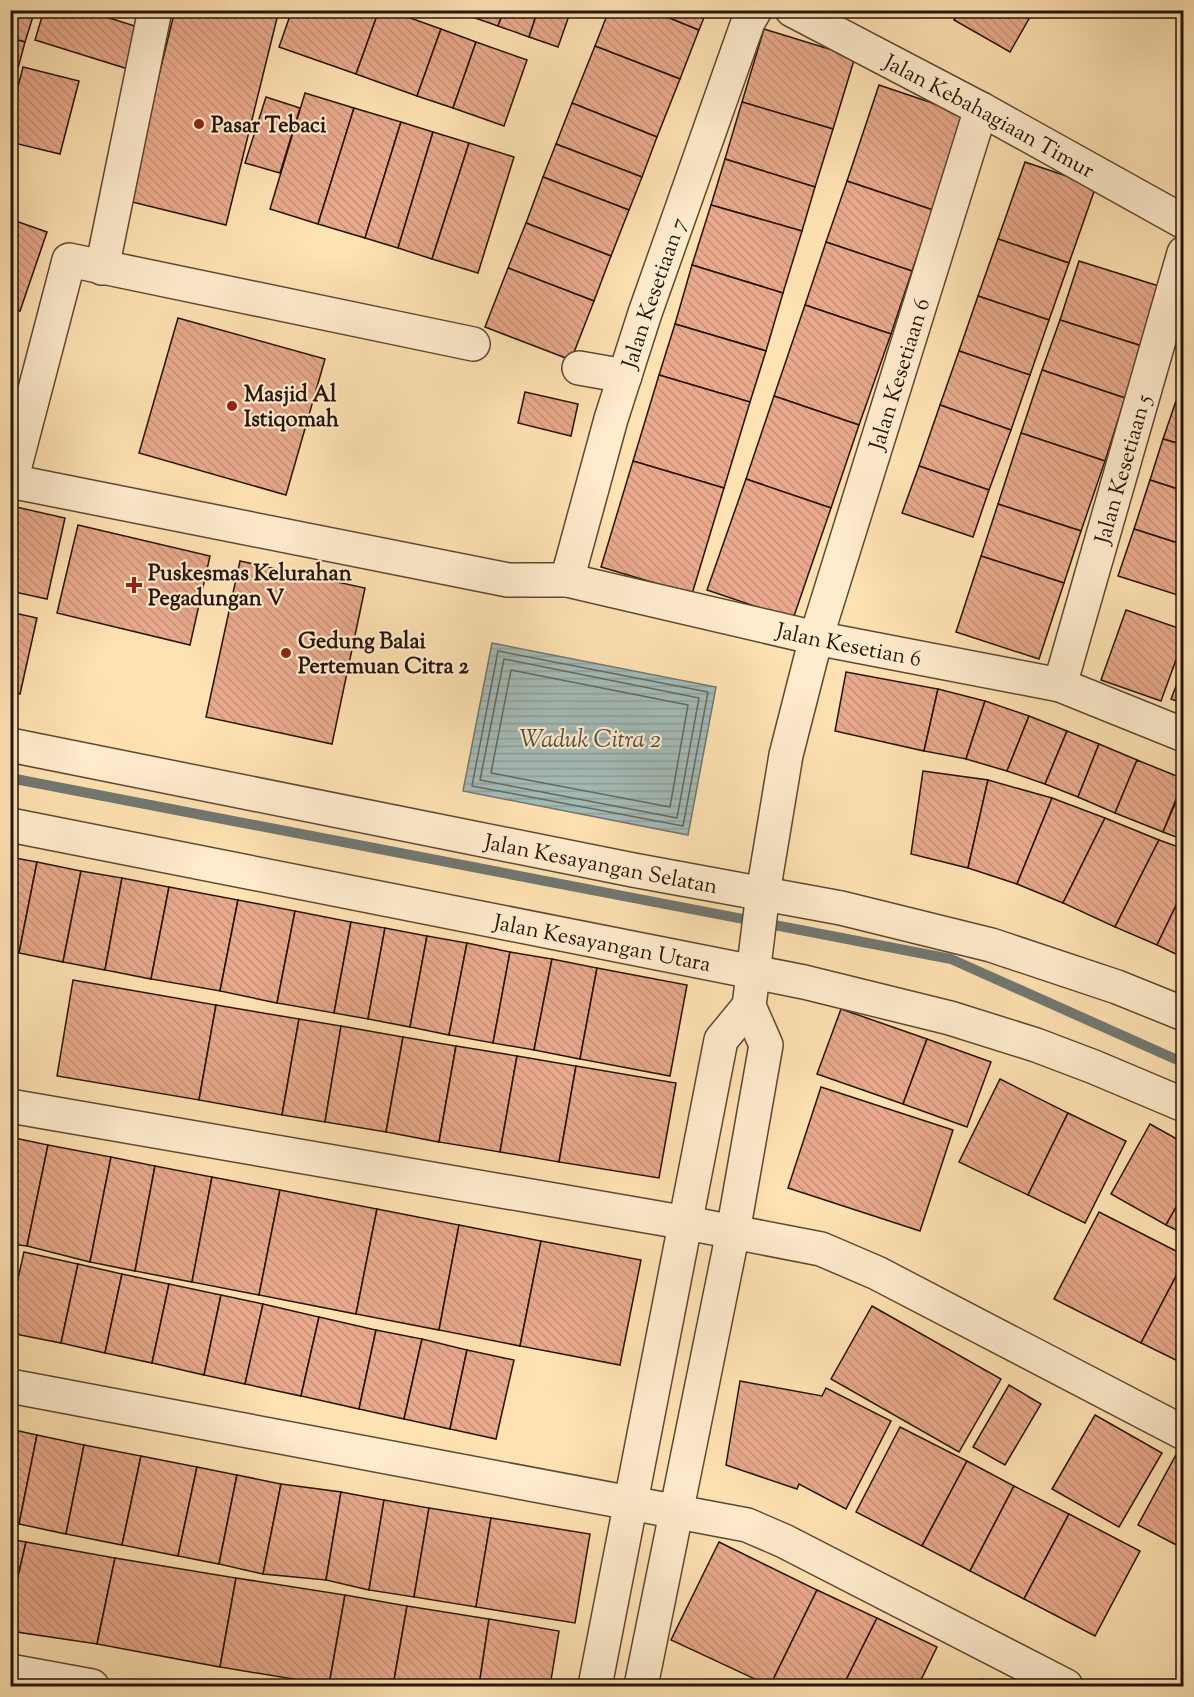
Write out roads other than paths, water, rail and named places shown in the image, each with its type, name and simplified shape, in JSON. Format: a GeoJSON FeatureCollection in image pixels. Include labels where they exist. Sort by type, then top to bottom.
{"type":"FeatureCollection","features":[{"type":"Feature","properties":{"kind":"street"},"geometry":{"type":"LineString","coordinates":[[102,268],[155,10]]}},
{"type":"Feature","properties":{"kind":"street","name":"Jalan Kesetiaan 7"},"geometry":{"type":"LineString","coordinates":[[567,580],[625,376],[732,67],[754,10]]}},
{"type":"Feature","properties":{"kind":"street","name":"Jalan Kebahagiaan Timur"},"geometry":{"type":"LineString","coordinates":[[792,10],[981,109],[1184,222]]}},
{"type":"Feature","properties":{"kind":"street","name":"Jalan Kesetiaan 6"},"geometry":{"type":"LineString","coordinates":[[749,1006],[762,901],[786,755],[816,638],[981,109]]}},
{"type":"Feature","properties":{"kind":"street","name":"Jalan Kesetiaan 5"},"geometry":{"type":"LineString","coordinates":[[1060,685],[1184,253]]}},
{"type":"Feature","properties":{"kind":"street"},"geometry":{"type":"LineString","coordinates":[[11,481],[69,260],[473,344]]}},
{"type":"Feature","properties":{"kind":"street"},"geometry":{"type":"LineString","coordinates":[[579,368],[625,376]]}},
{"type":"Feature","properties":{"kind":"street","name":"Jalan Kesetian 6"},"geometry":{"type":"LineString","coordinates":[[11,481],[508,580],[567,580],[816,638],[1060,685],[1184,735]]}},
{"type":"Feature","properties":{"kind":"street","name":"Jalan Kesayangan Selatan"},"geometry":{"type":"LineString","coordinates":[[10,745],[633,870],[762,901],[841,908],[991,945],[1117,987],[1184,1014]]}},
{"type":"Feature","properties":{"kind":"street","name":"Jalan Kesayangan Utara"},"geometry":{"type":"LineString","coordinates":[[10,825],[753,966],[804,982],[950,1018],[1094,1067],[1184,1105]]}},
{"type":"Feature","properties":{"kind":"street"},"geometry":{"type":"LineString","coordinates":[[595,1686],[633,1502],[721,1040],[749,1006],[766,1045],[733,1232],[641,1686]]}},
{"type":"Feature","properties":{"kind":"street"},"geometry":{"type":"LineString","coordinates":[[10,1106],[687,1223],[821,1249],[877,1273],[1184,1433]]}},
{"type":"Feature","properties":{"kind":"street"},"geometry":{"type":"LineString","coordinates":[[10,1386],[676,1510],[747,1526],[784,1541],[1066,1686]]}},
{"type":"Feature","properties":{"kind":"street"},"geometry":{"type":"LineString","coordinates":[[10,1671],[92,1686]]}},
{"type":"Feature","properties":{"kind":"water","name":"Waduk Citra 2"},"geometry":{"type":"Polygon","coordinates":[[[492,643],[716,687],[688,835],[463,791],[492,643]]]}},
{"type":"Feature","properties":{"kind":"waterway"},"geometry":{"type":"LineString","coordinates":[[10,778],[951,959],[1184,1063]]}},
{"type":"Feature","properties":{"kind":"place","name":"Pasar Tebaci"},"geometry":{"type":"Point","coordinates":[199,124]}},
{"type":"Feature","properties":{"kind":"place","name":"Masjid Al Istiqomah"},"geometry":{"type":"Point","coordinates":[232,406]}},
{"type":"Feature","properties":{"kind":"place","name":"Puskesmas Kelurahan Pegadungan V"},"geometry":{"type":"Point","coordinates":[134,585]}},
{"type":"Feature","properties":{"kind":"place","name":"Gedung Balai Pertemuan Citra 2"},"geometry":{"type":"Point","coordinates":[286,653]}}]}
